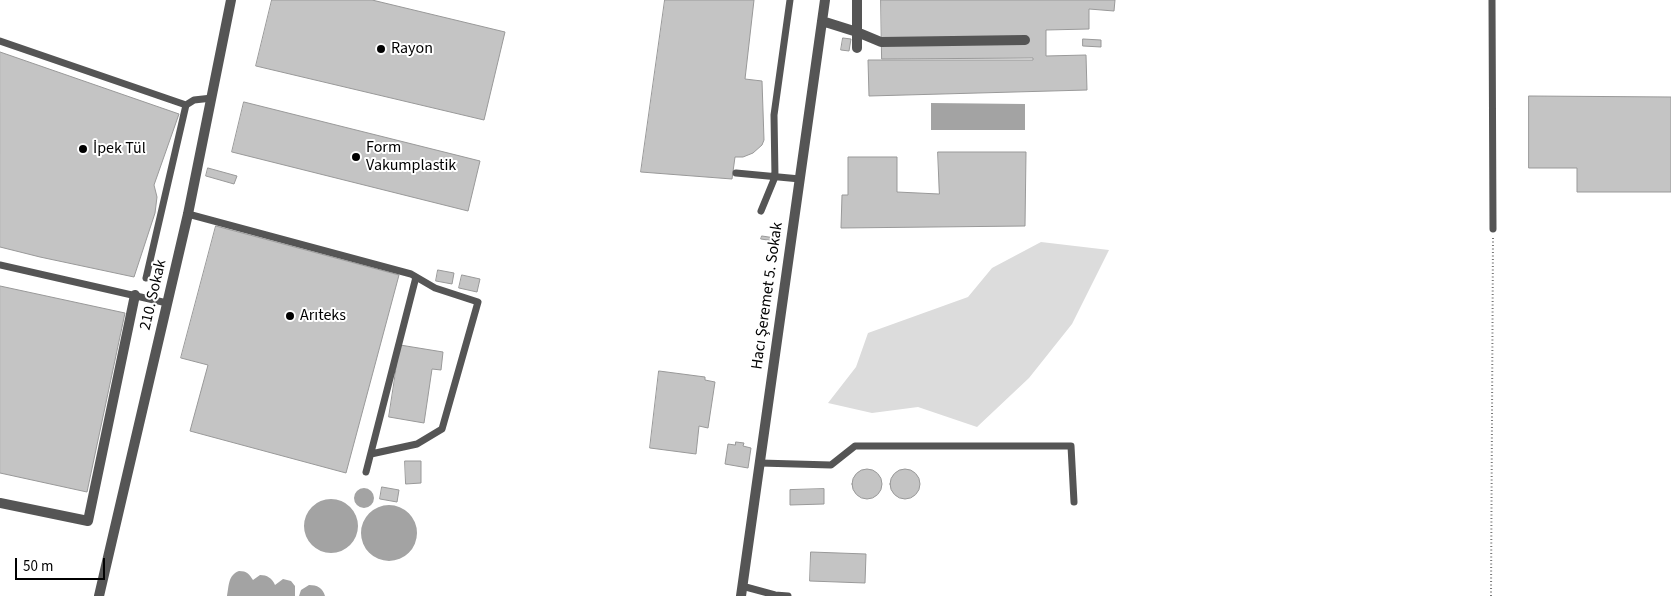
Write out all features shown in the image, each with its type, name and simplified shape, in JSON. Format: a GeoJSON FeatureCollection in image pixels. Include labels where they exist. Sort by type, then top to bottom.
{"type":"FeatureCollection","features":[{"type":"Feature","properties":{"kind":"street","name":"210. Sokak"},"geometry":{"type":"LineString","coordinates":[[99,596],[188,214],[231,0]]}},
{"type":"Feature","properties":{"kind":"street","name":"Hacı Şeremet 5. Sokak"},"geometry":{"type":"LineString","coordinates":[[742,591],[825,0]]}},
{"type":"Feature","properties":{"kind":"street"},"geometry":{"type":"LineString","coordinates":[[857,0],[857,48]]}},
{"type":"Feature","properties":{"kind":"street"},"geometry":{"type":"LineString","coordinates":[[822,21],[881,42],[1025,40]]}},
{"type":"Feature","properties":{"kind":"street"},"geometry":{"type":"LineString","coordinates":[[0,503],[88,521],[135,295]]}},
{"type":"Feature","properties":{"kind":"lane"},"geometry":{"type":"LineString","coordinates":[[761,211],[775,177],[774,115],[790,0]]}},
{"type":"Feature","properties":{"kind":"lane"},"geometry":{"type":"LineString","coordinates":[[1492,0],[1493,229]]}},
{"type":"Feature","properties":{"kind":"lane"},"geometry":{"type":"LineString","coordinates":[[0,41],[186,105]]}},
{"type":"Feature","properties":{"kind":"lane"},"geometry":{"type":"LineString","coordinates":[[146,278],[186,105],[194,100],[212,98]]}},
{"type":"Feature","properties":{"kind":"lane"},"geometry":{"type":"LineString","coordinates":[[736,173],[800,179]]}},
{"type":"Feature","properties":{"kind":"lane"},"geometry":{"type":"LineString","coordinates":[[188,214],[411,274],[435,288],[478,302],[442,429],[416,444],[371,454]]}},
{"type":"Feature","properties":{"kind":"lane"},"geometry":{"type":"LineString","coordinates":[[0,264],[168,302]]}},
{"type":"Feature","properties":{"kind":"lane"},"geometry":{"type":"LineString","coordinates":[[366,472],[416,277]]}},
{"type":"Feature","properties":{"kind":"lane"},"geometry":{"type":"LineString","coordinates":[[760,463],[831,465],[855,446],[1071,446],[1074,502]]}},
{"type":"Feature","properties":{"kind":"lane"},"geometry":{"type":"LineString","coordinates":[[742,591],[788,596]]}},
{"type":"Feature","properties":{"kind":"path"},"geometry":{"type":"LineString","coordinates":[[1491,596],[1493,229]]}},
{"type":"Feature","properties":{"kind":"shaded area"},"geometry":{"type":"Polygon","coordinates":[[[931,103],[1025,104],[1025,130],[931,130],[931,103]]]}},
{"type":"Feature","properties":{"kind":"shaded area"},"geometry":{"type":"Polygon","coordinates":[[[1041,242],[1109,250],[1072,324],[1029,378],[977,427],[918,407],[872,413],[828,403],[856,367],[868,333],[968,297],[992,268],[1041,242]]]}},
{"type":"Feature","properties":{"kind":"shaded area"},"geometry":{"type":"Polygon","coordinates":[[[364,488],[371,491],[374,498],[371,505],[364,508],[357,505],[354,498],[357,491],[364,488]]]}},
{"type":"Feature","properties":{"kind":"shaded area"},"geometry":{"type":"Polygon","coordinates":[[[326,499],[336,499],[346,503],[354,511],[358,526],[354,541],[346,549],[336,553],[326,553],[316,549],[308,541],[304,531],[304,521],[308,511],[316,503],[326,499]]]}},
{"type":"Feature","properties":{"kind":"shaded area"},"geometry":{"type":"Polygon","coordinates":[[[389,505],[400,507],[409,513],[415,522],[417,533],[415,544],[409,553],[400,559],[389,561],[378,559],[369,553],[363,544],[361,533],[363,522],[369,513],[378,507],[389,505]]]}},
{"type":"Feature","properties":{"kind":"shaded area"},"geometry":{"type":"Polygon","coordinates":[[[239,571],[248,573],[253,580],[260,575],[267,576],[275,585],[283,579],[291,581],[295,586],[295,596],[227,596],[231,578],[239,571]]]}},
{"type":"Feature","properties":{"kind":"shaded area"},"geometry":{"type":"Polygon","coordinates":[[[309,585],[319,588],[325,596],[299,596],[301,590],[309,585]]]}},
{"type":"Feature","properties":{"kind":"building","name":"Rayon"},"geometry":{"type":"Polygon","coordinates":[[[272,0],[372,0],[505,32],[484,120],[256,66],[272,0]]]}},
{"type":"Feature","properties":{"kind":"building"},"geometry":{"type":"Polygon","coordinates":[[[665,0],[754,0],[745,79],[762,81],[764,140],[762,145],[753,153],[743,157],[735,157],[732,179],[641,172],[665,0]]]}},
{"type":"Feature","properties":{"kind":"building"},"geometry":{"type":"Polygon","coordinates":[[[881,0],[1115,0],[1114,11],[1089,9],[1089,29],[1046,30],[1046,56],[1086,55],[1087,90],[869,96],[868,60],[1033,60],[1033,58],[882,59],[881,0]]]}},
{"type":"Feature","properties":{"kind":"building"},"geometry":{"type":"Polygon","coordinates":[[[843,38],[851,39],[849,51],[841,50],[843,38]]]}},
{"type":"Feature","properties":{"kind":"building"},"geometry":{"type":"Polygon","coordinates":[[[1083,39],[1101,40],[1101,47],[1083,46],[1083,39]]]}},
{"type":"Feature","properties":{"kind":"building","name":"İpek Tül"},"geometry":{"type":"Polygon","coordinates":[[[0,52],[179,114],[154,185],[157,197],[155,213],[134,277],[0,247],[0,52]]]}},
{"type":"Feature","properties":{"kind":"building"},"geometry":{"type":"Polygon","coordinates":[[[1529,96],[1671,97],[1671,192],[1577,192],[1577,168],[1529,168],[1529,96]]]}},
{"type":"Feature","properties":{"kind":"building","name":"Form Vakumplastik"},"geometry":{"type":"Polygon","coordinates":[[[244,102],[480,161],[468,211],[232,152],[244,102]]]}},
{"type":"Feature","properties":{"kind":"building"},"geometry":{"type":"Polygon","coordinates":[[[938,152],[1026,152],[1025,226],[841,228],[842,195],[848,195],[848,157],[897,157],[897,192],[939,194],[938,152]]]}},
{"type":"Feature","properties":{"kind":"building"},"geometry":{"type":"Polygon","coordinates":[[[208,168],[237,176],[234,184],[206,176],[208,168]]]}},
{"type":"Feature","properties":{"kind":"building","name":"Arıteks"},"geometry":{"type":"Polygon","coordinates":[[[216,226],[399,275],[346,473],[190,431],[208,365],[181,358],[216,226]]]}},
{"type":"Feature","properties":{"kind":"building"},"geometry":{"type":"Polygon","coordinates":[[[762,236],[775,238],[774,241],[761,239],[762,236]]]}},
{"type":"Feature","properties":{"kind":"building"},"geometry":{"type":"Polygon","coordinates":[[[438,270],[454,273],[452,284],[436,281],[438,270]]]}},
{"type":"Feature","properties":{"kind":"building"},"geometry":{"type":"Polygon","coordinates":[[[462,275],[480,279],[477,292],[459,288],[462,275]]]}},
{"type":"Feature","properties":{"kind":"building"},"geometry":{"type":"Polygon","coordinates":[[[0,286],[125,313],[87,492],[0,473],[0,286]]]}},
{"type":"Feature","properties":{"kind":"building"},"geometry":{"type":"Polygon","coordinates":[[[400,345],[443,352],[441,370],[432,369],[424,423],[389,417],[400,345]]]}},
{"type":"Feature","properties":{"kind":"building"},"geometry":{"type":"Polygon","coordinates":[[[659,371],[705,377],[705,380],[715,382],[708,428],[699,426],[696,454],[650,448],[659,371]]]}},
{"type":"Feature","properties":{"kind":"building"},"geometry":{"type":"Polygon","coordinates":[[[736,442],[744,443],[743,446],[751,448],[748,468],[725,464],[728,444],[735,445],[736,442]]]}},
{"type":"Feature","properties":{"kind":"building"},"geometry":{"type":"Polygon","coordinates":[[[405,461],[421,461],[421,483],[406,484],[405,461]]]}},
{"type":"Feature","properties":{"kind":"building"},"geometry":{"type":"Polygon","coordinates":[[[867,469],[878,473],[882,484],[878,495],[867,499],[856,495],[852,484],[856,473],[867,469]]]}},
{"type":"Feature","properties":{"kind":"building"},"geometry":{"type":"Polygon","coordinates":[[[905,469],[916,473],[920,484],[916,495],[905,499],[894,495],[890,484],[894,473],[905,469]]]}},
{"type":"Feature","properties":{"kind":"building"},"geometry":{"type":"Polygon","coordinates":[[[382,487],[399,490],[397,502],[380,499],[382,487]]]}},
{"type":"Feature","properties":{"kind":"building"},"geometry":{"type":"Polygon","coordinates":[[[824,489],[824,504],[790,505],[790,490],[824,489]]]}},
{"type":"Feature","properties":{"kind":"building"},"geometry":{"type":"Polygon","coordinates":[[[811,552],[866,554],[865,583],[810,581],[811,552]]]}},
{"type":"Feature","properties":{"kind":"place","name":"Rayon"},"geometry":{"type":"Point","coordinates":[381,49]}},
{"type":"Feature","properties":{"kind":"place","name":"İpek Tül"},"geometry":{"type":"Point","coordinates":[83,149]}},
{"type":"Feature","properties":{"kind":"place","name":"Form Vakumplastik"},"geometry":{"type":"Point","coordinates":[356,157]}},
{"type":"Feature","properties":{"kind":"place","name":"Arıteks"},"geometry":{"type":"Point","coordinates":[290,316]}}]}
